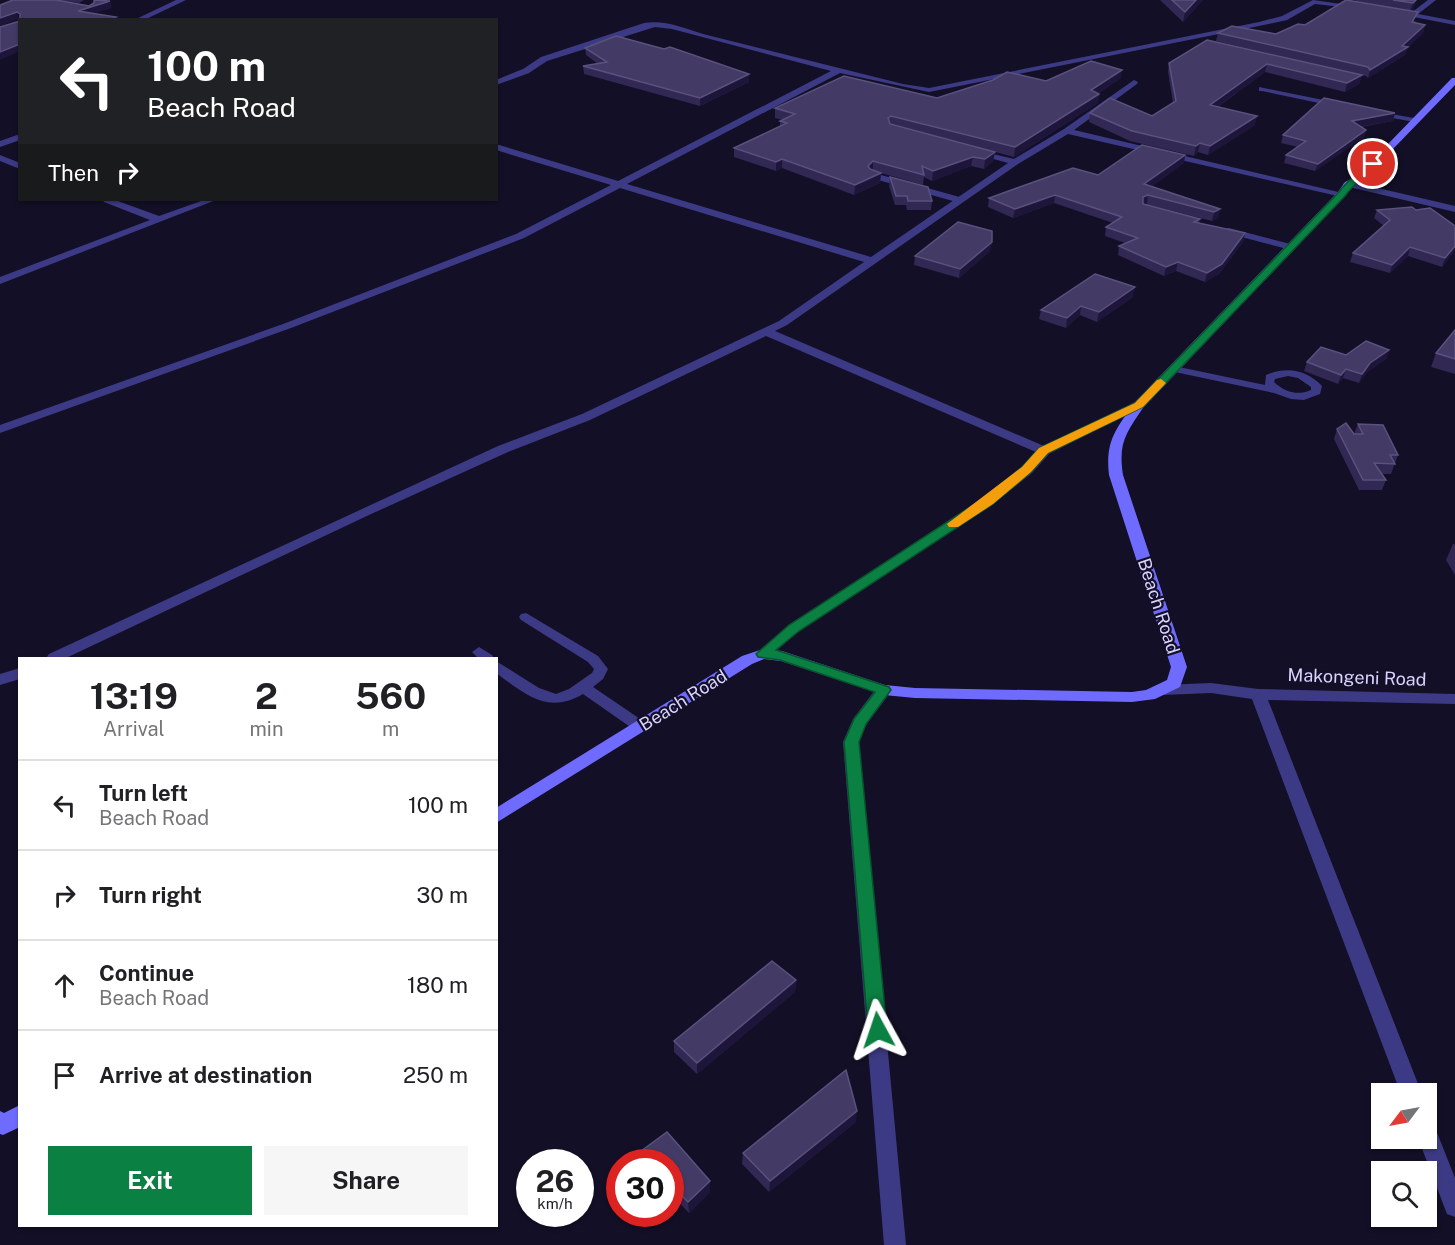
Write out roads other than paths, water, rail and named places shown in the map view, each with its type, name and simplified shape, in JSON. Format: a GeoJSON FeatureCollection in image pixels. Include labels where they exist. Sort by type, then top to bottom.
{"type":"FeatureCollection","features":[{"type":"Feature","properties":{"kind":"main road","name":"Beach Road"},"geometry":{"type":"LineString","coordinates":[[1163,690],[1174,683],[1179,667],[1116,476],[1112,456],[1115,440],[1139,405],[1345,189],[1360,178],[1455,80]]}},
{"type":"Feature","properties":{"kind":"main road","name":"Beach Road"},"geometry":{"type":"LineString","coordinates":[[498,816],[747,660],[763,654]]}},
{"type":"Feature","properties":{"kind":"main road"},"geometry":{"type":"LineString","coordinates":[[763,654],[782,656],[884,690],[915,693],[1132,697],[1163,690]]}},
{"type":"Feature","properties":{"kind":"main road"},"geometry":{"type":"LineString","coordinates":[[0,1121],[3,1125],[18,1116]]}},
{"type":"Feature","properties":{"kind":"street"},"geometry":{"type":"LineString","coordinates":[[142,18],[182,0]]}},
{"type":"Feature","properties":{"kind":"street"},"geometry":{"type":"LineString","coordinates":[[1412,16],[1432,0]]}},
{"type":"Feature","properties":{"kind":"street"},"geometry":{"type":"LineString","coordinates":[[498,82],[526,71],[544,60],[647,25],[675,26],[700,36],[929,90],[1284,18],[1314,2],[1333,2],[1371,9]]}},
{"type":"Feature","properties":{"kind":"street"},"geometry":{"type":"LineString","coordinates":[[1388,12],[1455,23]]}},
{"type":"Feature","properties":{"kind":"street"},"geometry":{"type":"LineString","coordinates":[[1188,39],[1211,45]]}},
{"type":"Feature","properties":{"kind":"street"},"geometry":{"type":"LineString","coordinates":[[0,429],[483,252],[623,184],[839,69]]}},
{"type":"Feature","properties":{"kind":"street"},"geometry":{"type":"LineString","coordinates":[[56,657],[364,512],[503,449],[586,417],[766,332],[806,309],[1015,162],[1067,131],[1134,82]]}},
{"type":"Feature","properties":{"kind":"street"},"geometry":{"type":"LineString","coordinates":[[1067,131],[1345,189],[1455,209]]}},
{"type":"Feature","properties":{"kind":"street"},"geometry":{"type":"LineString","coordinates":[[0,144],[18,138]]}},
{"type":"Feature","properties":{"kind":"street"},"geometry":{"type":"LineString","coordinates":[[960,147],[1015,162]]}},
{"type":"Feature","properties":{"kind":"street"},"geometry":{"type":"LineString","coordinates":[[498,148],[872,261]]}},
{"type":"Feature","properties":{"kind":"street"},"geometry":{"type":"LineString","coordinates":[[0,158],[18,165]]}},
{"type":"Feature","properties":{"kind":"street"},"geometry":{"type":"LineString","coordinates":[[110,201],[160,220]]}},
{"type":"Feature","properties":{"kind":"street"},"geometry":{"type":"LineString","coordinates":[[0,281],[208,201]]}},
{"type":"Feature","properties":{"kind":"street"},"geometry":{"type":"LineString","coordinates":[[766,332],[1044,451]]}},
{"type":"Feature","properties":{"kind":"street"},"geometry":{"type":"LineString","coordinates":[[763,654],[803,622],[988,501],[1027,470],[1044,451],[1139,405]]}},
{"type":"Feature","properties":{"kind":"street"},"geometry":{"type":"LineString","coordinates":[[0,680],[18,675]]}},
{"type":"Feature","properties":{"kind":"street","name":"Makongeni Road"},"geometry":{"type":"LineString","coordinates":[[1163,690],[1211,688],[1258,694],[1455,699]]}},
{"type":"Feature","properties":{"kind":"street"},"geometry":{"type":"LineString","coordinates":[[884,690],[859,723],[851,742],[895,1245]]}},
{"type":"Feature","properties":{"kind":"street"},"geometry":{"type":"LineString","coordinates":[[1258,694],[1408,1083]]}},
{"type":"Feature","properties":{"kind":"street"},"geometry":{"type":"LineString","coordinates":[[1433,1149],[1455,1206]]}},
{"type":"Feature","properties":{"kind":"lane"},"geometry":{"type":"LineString","coordinates":[[1262,89],[1344,106]]}},
{"type":"Feature","properties":{"kind":"lane"},"geometry":{"type":"LineString","coordinates":[[1367,111],[1414,120]]}},
{"type":"Feature","properties":{"kind":"lane"},"geometry":{"type":"LineString","coordinates":[[874,176],[960,200]]}},
{"type":"Feature","properties":{"kind":"lane"},"geometry":{"type":"LineString","coordinates":[[1223,229],[1290,247]]}},
{"type":"Feature","properties":{"kind":"lane"},"geometry":{"type":"LineString","coordinates":[[1174,369],[1275,390]]}},
{"type":"Feature","properties":{"kind":"lane"},"geometry":{"type":"LineString","coordinates":[[498,667],[540,694],[555,699],[583,687],[598,676],[601,669],[593,658],[526,616]]}},
{"type":"Feature","properties":{"kind":"lane"},"geometry":{"type":"LineString","coordinates":[[583,687],[641,727]]}}]}
